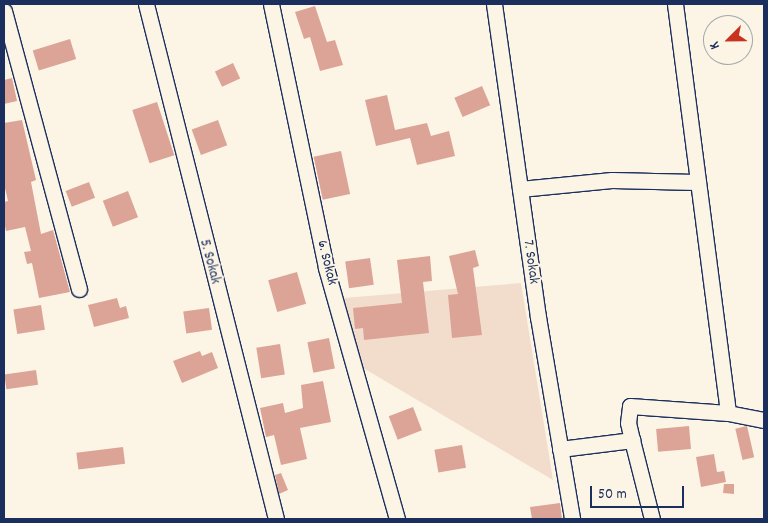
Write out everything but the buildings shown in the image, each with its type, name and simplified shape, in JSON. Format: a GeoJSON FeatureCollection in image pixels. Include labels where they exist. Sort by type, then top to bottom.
{"type":"FeatureCollection","features":[{"type":"Feature","properties":{"kind":"street","name":"5. Sokak"},"geometry":{"type":"LineString","coordinates":[[146,4],[276,519]]}},
{"type":"Feature","properties":{"kind":"street","name":"6. Sokak"},"geometry":{"type":"LineString","coordinates":[[271,4],[326,268],[397,519]]}},
{"type":"Feature","properties":{"kind":"street","name":"7. Sokak"},"geometry":{"type":"LineString","coordinates":[[494,4],[520,189],[572,519]]}},
{"type":"Feature","properties":{"kind":"street"},"geometry":{"type":"LineString","coordinates":[[675,4],[696,182],[728,413]]}},
{"type":"Feature","properties":{"kind":"street"},"geometry":{"type":"LineString","coordinates":[[4,11],[79,290]]}},
{"type":"Feature","properties":{"kind":"street"},"geometry":{"type":"LineString","coordinates":[[520,189],[612,180],[696,182]]}},
{"type":"Feature","properties":{"kind":"street"},"geometry":{"type":"LineString","coordinates":[[652,519],[628,423],[630,406],[728,413],[764,420]]}},
{"type":"Feature","properties":{"kind":"street"},"geometry":{"type":"LineString","coordinates":[[560,449],[632,440]]}},
{"type":"Feature","properties":{"kind":"shaded area"},"geometry":{"type":"Polygon","coordinates":[[[521,283],[553,480],[363,368],[344,298],[521,283]]]}}]}
